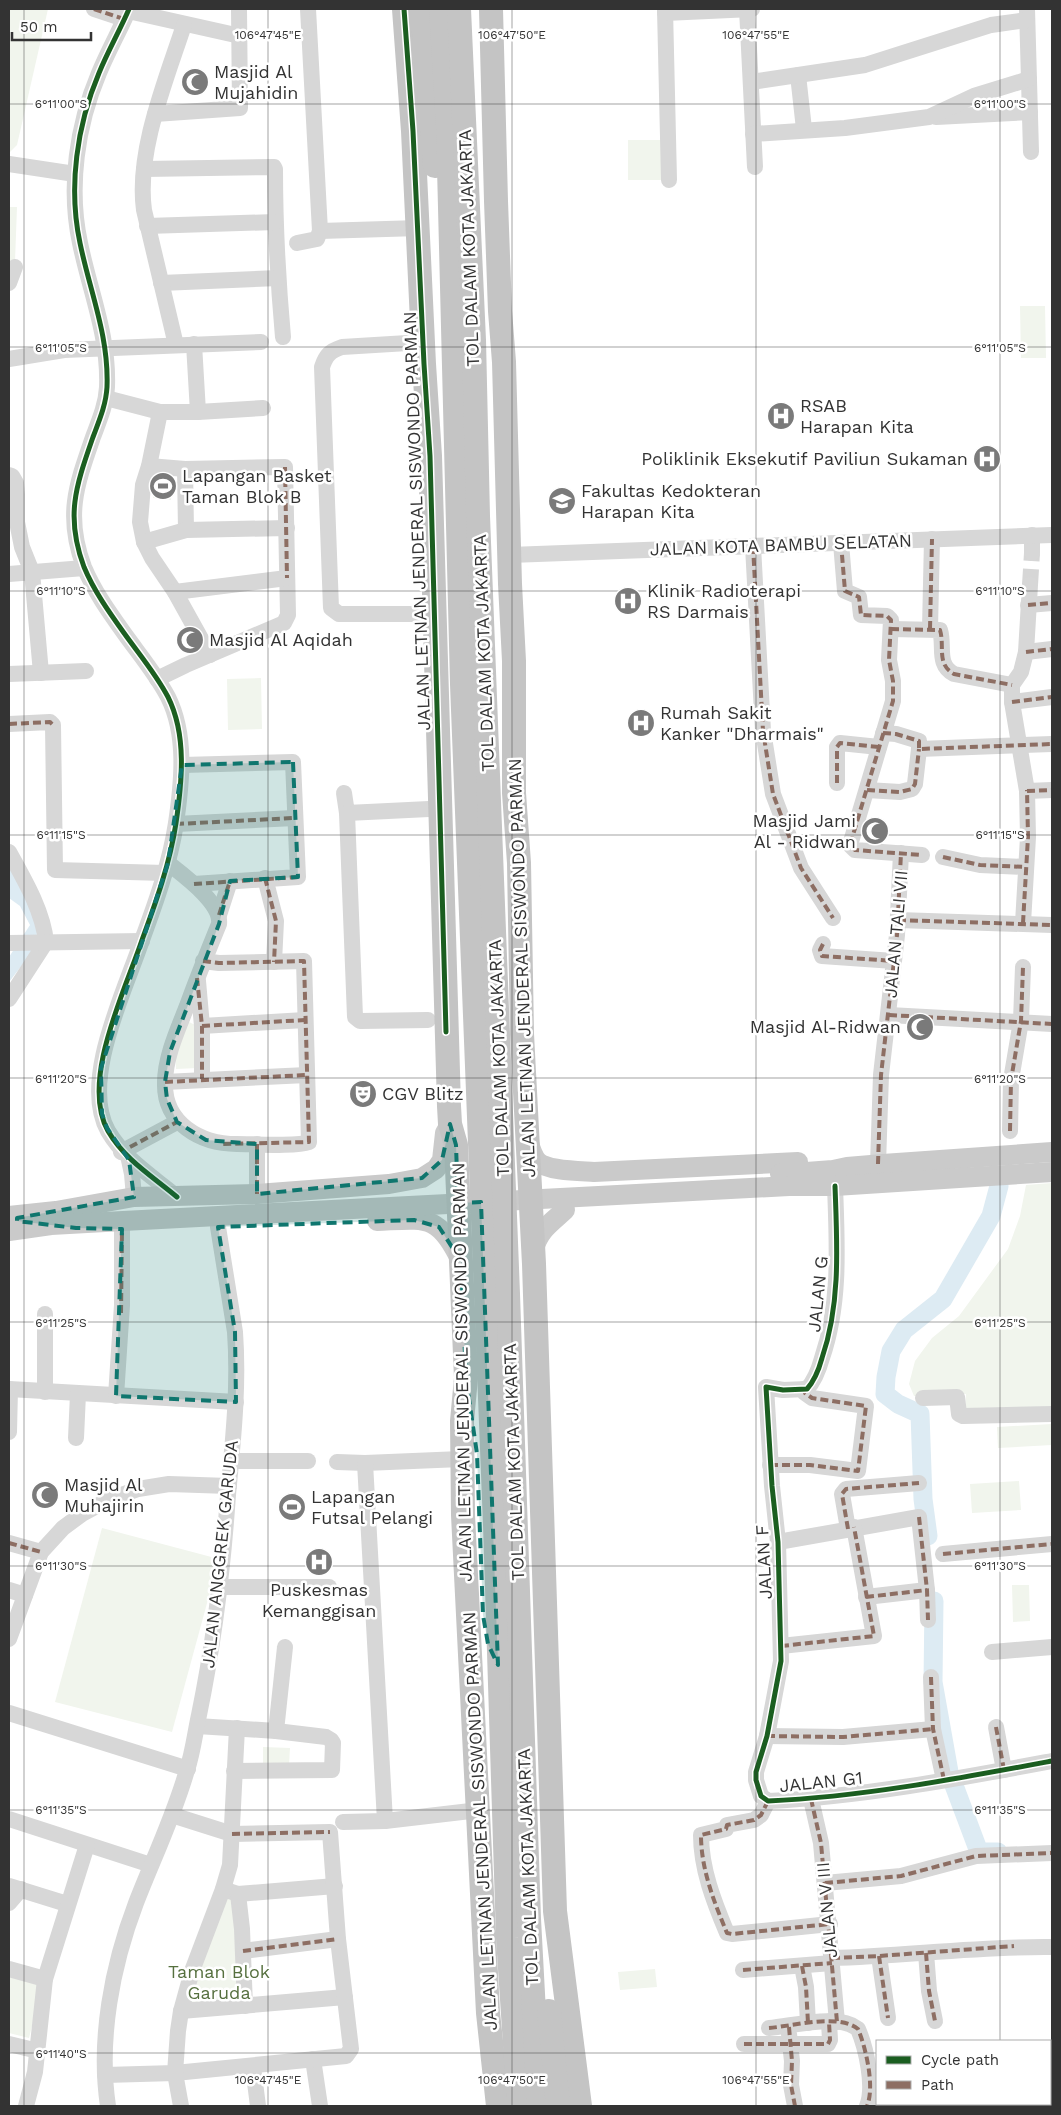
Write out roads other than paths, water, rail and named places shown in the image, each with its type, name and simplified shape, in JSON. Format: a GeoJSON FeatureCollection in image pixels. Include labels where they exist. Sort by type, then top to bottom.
{"type":"FeatureCollection","features":[{"type":"Feature","properties":{"kind":"highway","name":"JALAN LETNAN JENDERAL SISWONDO PARMAN"},"geometry":{"type":"LineString","coordinates":[[404,9],[419,228],[430,456],[437,1026],[450,1124],[456,1145],[466,1378],[461,1459],[488,2014],[498,2106]]}},
{"type":"Feature","properties":{"kind":"highway"},"geometry":{"type":"LineString","coordinates":[[422,9],[443,272],[452,324]]}},
{"type":"Feature","properties":{"kind":"highway","name":"TOL DALAM KOTA JAKARTA"},"geometry":{"type":"LineString","coordinates":[[441,9],[448,128],[460,261],[474,340],[478,516],[529,1910],[539,2106]]}},
{"type":"Feature","properties":{"kind":"highway","name":"TOL DALAM KOTA JAKARTA"},"geometry":{"type":"LineString","coordinates":[[459,9],[460,261],[452,324],[467,832],[495,1525],[508,1938],[519,2106]]}},
{"type":"Feature","properties":{"kind":"highway"},"geometry":{"type":"LineString","coordinates":[[473,9],[484,258],[482,320],[474,340]]}},
{"type":"Feature","properties":{"kind":"highway","name":"JALAN LETNAN JENDERAL SISWONDO PARMAN"},"geometry":{"type":"LineString","coordinates":[[491,9],[499,280],[508,448],[515,684],[514,793],[519,863],[522,1034],[526,1134],[534,1249],[556,1931],[580,2106]]}},
{"type":"Feature","properties":{"kind":"highway"},"geometry":{"type":"LineString","coordinates":[[430,456],[423,465],[419,480],[423,614],[432,712],[429,809],[437,1026]]}},
{"type":"Feature","properties":{"kind":"highway"},"geometry":{"type":"LineString","coordinates":[[478,516],[488,548],[496,591],[508,758],[514,793]]}},
{"type":"Feature","properties":{"kind":"highway"},"geometry":{"type":"LineString","coordinates":[[467,832],[491,831]]}},
{"type":"Feature","properties":{"kind":"highway"},"geometry":{"type":"LineString","coordinates":[[466,1378],[475,1423],[483,1615],[488,1644],[498,1665]]}},
{"type":"Feature","properties":{"kind":"highway"},"geometry":{"type":"LineString","coordinates":[[556,1931],[547,1960],[551,2038],[558,2106]]}},
{"type":"Feature","properties":{"kind":"main road"},"geometry":{"type":"LineString","coordinates":[[125,1214],[177,1197],[257,1194],[395,1184],[422,1178],[436,1169],[442,1160],[445,1133],[450,1124]]}},
{"type":"Feature","properties":{"kind":"main road"},"geometry":{"type":"LineString","coordinates":[[526,1134],[538,1162],[561,1169],[594,1172],[820,1162],[847,1167]]}},
{"type":"Feature","properties":{"kind":"main road"},"geometry":{"type":"LineString","coordinates":[[9,1216],[54,1218],[788,1180],[847,1167],[1052,1152]]}},
{"type":"Feature","properties":{"kind":"main road"},"geometry":{"type":"LineString","coordinates":[[561,1169],[547,1179],[544,1188],[544,1197],[549,1205],[556,1210],[795,1194],[1052,1172]]}},
{"type":"Feature","properties":{"kind":"main road"},"geometry":{"type":"LineString","coordinates":[[788,1180],[831,1190]]}},
{"type":"Feature","properties":{"kind":"main road"},"geometry":{"type":"LineString","coordinates":[[395,1184],[403,1189],[408,1196],[409,1205],[406,1214],[400,1220]]}},
{"type":"Feature","properties":{"kind":"main road"},"geometry":{"type":"LineString","coordinates":[[534,1249],[538,1234],[564,1210]]}},
{"type":"Feature","properties":{"kind":"main road"},"geometry":{"type":"LineString","coordinates":[[125,1214],[218,1227],[400,1220],[426,1221],[439,1227],[450,1239],[461,1261]]}},
{"type":"Feature","properties":{"kind":"main road"},"geometry":{"type":"LineString","coordinates":[[9,1231],[54,1218]]}},
{"type":"Feature","properties":{"kind":"street"},"geometry":{"type":"LineString","coordinates":[[94,9],[127,13],[240,36]]}},
{"type":"Feature","properties":{"kind":"street"},"geometry":{"type":"LineString","coordinates":[[155,114],[240,108],[239,9]]}},
{"type":"Feature","properties":{"kind":"street"},"geometry":{"type":"LineString","coordinates":[[296,243],[317,239],[320,231],[308,9]]}},
{"type":"Feature","properties":{"kind":"street"},"geometry":{"type":"LineString","coordinates":[[669,180],[665,11],[748,9],[755,167]]}},
{"type":"Feature","properties":{"kind":"street"},"geometry":{"type":"LineString","coordinates":[[116,1396],[125,1214],[132,1174],[125,1156],[106,1128],[100,1102],[99,1087],[106,1044],[166,868],[176,824],[182,765],[176,718],[168,697],[158,679],[100,600],[84,568],[74,523],[75,492],[106,398],[108,367],[106,347],[76,221],[77,152],[91,94],[127,13]]}},
{"type":"Feature","properties":{"kind":"street"},"geometry":{"type":"LineString","coordinates":[[751,82],[865,65],[1027,15],[1031,152]]}},
{"type":"Feature","properties":{"kind":"street"},"geometry":{"type":"LineString","coordinates":[[176,345],[147,226],[142,193],[144,169],[155,114],[184,25]]}},
{"type":"Feature","properties":{"kind":"street"},"geometry":{"type":"LineString","coordinates":[[798,75],[804,129]]}},
{"type":"Feature","properties":{"kind":"street"},"geometry":{"type":"LineString","coordinates":[[929,117],[974,96],[1029,78]]}},
{"type":"Feature","properties":{"kind":"street"},"geometry":{"type":"LineString","coordinates":[[753,134],[804,129],[845,128],[929,117],[1030,112]]}},
{"type":"Feature","properties":{"kind":"street"},"geometry":{"type":"LineString","coordinates":[[9,164],[76,174]]}},
{"type":"Feature","properties":{"kind":"street"},"geometry":{"type":"LineString","coordinates":[[144,169],[274,167],[276,169],[275,222],[283,337]]}},
{"type":"Feature","properties":{"kind":"street"},"geometry":{"type":"LineString","coordinates":[[147,226],[275,222]]}},
{"type":"Feature","properties":{"kind":"street"},"geometry":{"type":"LineString","coordinates":[[320,231],[419,228]]}},
{"type":"Feature","properties":{"kind":"street"},"geometry":{"type":"LineString","coordinates":[[9,283],[15,267]]}},
{"type":"Feature","properties":{"kind":"street"},"geometry":{"type":"LineString","coordinates":[[161,283],[278,278]]}},
{"type":"Feature","properties":{"kind":"street"},"geometry":{"type":"LineString","coordinates":[[9,359],[60,350],[260,342]]}},
{"type":"Feature","properties":{"kind":"street"},"geometry":{"type":"LineString","coordinates":[[423,614],[339,614],[331,608],[322,367],[331,350],[342,347],[424,342]]}},
{"type":"Feature","properties":{"kind":"street"},"geometry":{"type":"LineString","coordinates":[[194,344],[198,412]]}},
{"type":"Feature","properties":{"kind":"street"},"geometry":{"type":"LineString","coordinates":[[106,398],[160,412],[263,408]]}},
{"type":"Feature","properties":{"kind":"street"},"geometry":{"type":"LineString","coordinates":[[160,412],[140,503],[140,522],[144,542],[162,575],[175,592],[210,655]]}},
{"type":"Feature","properties":{"kind":"street"},"geometry":{"type":"LineString","coordinates":[[149,466],[185,469],[285,467],[288,615],[284,623],[158,679]]}},
{"type":"Feature","properties":{"kind":"street"},"geometry":{"type":"LineString","coordinates":[[185,469],[186,530]]}},
{"type":"Feature","properties":{"kind":"street"},"geometry":{"type":"LineString","coordinates":[[9,475],[12,476],[16,483],[17,522],[22,547],[32,572],[41,673]]}},
{"type":"Feature","properties":{"kind":"street"},"geometry":{"type":"LineString","coordinates":[[144,542],[186,530],[286,528]]}},
{"type":"Feature","properties":{"kind":"street"},"geometry":{"type":"LineString","coordinates":[[1032,535],[1032,553]]}},
{"type":"Feature","properties":{"kind":"street","name":"JALAN KOTA BAMBU SELATAN"},"geometry":{"type":"LineString","coordinates":[[510,555],[1052,535]]}},
{"type":"Feature","properties":{"kind":"street"},"geometry":{"type":"LineString","coordinates":[[930,630],[932,539]]}},
{"type":"Feature","properties":{"kind":"street"},"geometry":{"type":"LineString","coordinates":[[841,543],[846,590],[859,597],[862,615],[887,616],[891,620],[888,660],[893,681],[893,701],[850,845],[851,848],[856,850],[922,855]]}},
{"type":"Feature","properties":{"kind":"street"},"geometry":{"type":"LineString","coordinates":[[753,546],[763,731],[773,794],[801,868],[833,918]]}},
{"type":"Feature","properties":{"kind":"street"},"geometry":{"type":"LineString","coordinates":[[9,574],[84,568]]}},
{"type":"Feature","properties":{"kind":"street"},"geometry":{"type":"LineString","coordinates":[[175,592],[287,578]]}},
{"type":"Feature","properties":{"kind":"street"},"geometry":{"type":"LineString","coordinates":[[1023,923],[1029,791],[1012,702],[1012,685],[1021,672],[1026,652],[1030,585]]}},
{"type":"Feature","properties":{"kind":"street"},"geometry":{"type":"LineString","coordinates":[[1028,605],[1052,603]]}},
{"type":"Feature","properties":{"kind":"street"},"geometry":{"type":"LineString","coordinates":[[891,629],[939,629],[946,670],[954,674],[1012,685]]}},
{"type":"Feature","properties":{"kind":"street"},"geometry":{"type":"LineString","coordinates":[[1026,652],[1052,650]]}},
{"type":"Feature","properties":{"kind":"street"},"geometry":{"type":"LineString","coordinates":[[9,674],[86,671]]}},
{"type":"Feature","properties":{"kind":"street"},"geometry":{"type":"LineString","coordinates":[[1012,702],[1052,697]]}},
{"type":"Feature","properties":{"kind":"street"},"geometry":{"type":"LineString","coordinates":[[9,724],[50,722],[53,725],[55,870],[166,868],[194,884],[220,915]]}},
{"type":"Feature","properties":{"kind":"street"},"geometry":{"type":"LineString","coordinates":[[837,783],[837,747],[840,743],[881,740],[896,734],[919,741],[915,784],[912,789],[900,792],[866,790]]}},
{"type":"Feature","properties":{"kind":"street"},"geometry":{"type":"LineString","coordinates":[[919,749],[1052,744]]}},
{"type":"Feature","properties":{"kind":"street"},"geometry":{"type":"LineString","coordinates":[[182,765],[293,762],[298,877],[230,880],[194,884]]}},
{"type":"Feature","properties":{"kind":"street"},"geometry":{"type":"LineString","coordinates":[[1029,791],[1052,790]]}},
{"type":"Feature","properties":{"kind":"street"},"geometry":{"type":"LineString","coordinates":[[344,793],[347,813],[355,1017],[360,1021],[437,1026]]}},
{"type":"Feature","properties":{"kind":"street"},"geometry":{"type":"LineString","coordinates":[[347,813],[429,809]]}},
{"type":"Feature","properties":{"kind":"street"},"geometry":{"type":"LineString","coordinates":[[176,824],[294,818]]}},
{"type":"Feature","properties":{"kind":"street"},"geometry":{"type":"LineString","coordinates":[[9,852],[43,923],[43,942],[9,999]]}},
{"type":"Feature","properties":{"kind":"street","name":"JALAN TALI VII"},"geometry":{"type":"LineString","coordinates":[[878,1164],[881,1075],[898,920],[902,853]]}},
{"type":"Feature","properties":{"kind":"street"},"geometry":{"type":"LineString","coordinates":[[943,857],[980,865],[1026,867]]}},
{"type":"Feature","properties":{"kind":"street"},"geometry":{"type":"LineString","coordinates":[[265,878],[276,921],[274,962]]}},
{"type":"Feature","properties":{"kind":"street"},"geometry":{"type":"LineString","coordinates":[[204,961],[219,963],[304,961],[309,1142],[223,1144],[206,1140],[177,1122],[167,1099],[165,1082],[170,1052],[197,978],[219,924],[230,880]]}},
{"type":"Feature","properties":{"kind":"street"},"geometry":{"type":"LineString","coordinates":[[898,920],[1052,924]]}},
{"type":"Feature","properties":{"kind":"street"},"geometry":{"type":"LineString","coordinates":[[12,943],[142,940]]}},
{"type":"Feature","properties":{"kind":"street"},"geometry":{"type":"LineString","coordinates":[[823,944],[820,950],[822,956],[894,960]]}},
{"type":"Feature","properties":{"kind":"street"},"geometry":{"type":"LineString","coordinates":[[1010,1131],[1011,1080],[1021,1021],[1023,967]]}},
{"type":"Feature","properties":{"kind":"street"},"geometry":{"type":"LineString","coordinates":[[197,978],[202,1026],[202,1079]]}},
{"type":"Feature","properties":{"kind":"street"},"geometry":{"type":"LineString","coordinates":[[889,1015],[967,1021],[1021,1021],[1052,1024]]}},
{"type":"Feature","properties":{"kind":"street"},"geometry":{"type":"LineString","coordinates":[[202,1026],[305,1020]]}},
{"type":"Feature","properties":{"kind":"street"},"geometry":{"type":"LineString","coordinates":[[165,1082],[307,1075]]}},
{"type":"Feature","properties":{"kind":"street"},"geometry":{"type":"LineString","coordinates":[[125,1156],[177,1122]]}},
{"type":"Feature","properties":{"kind":"street"},"geometry":{"type":"LineString","coordinates":[[257,1144],[257,1194]]}},
{"type":"Feature","properties":{"kind":"street"},"geometry":{"type":"LineString","coordinates":[[125,1156],[177,1197]]}},
{"type":"Feature","properties":{"kind":"street","name":"JALAN G"},"geometry":{"type":"LineString","coordinates":[[804,1388],[808,1388],[818,1371],[832,1325],[837,1247],[837,1204],[831,1190]]}},
{"type":"Feature","properties":{"kind":"street","name":"JALAN ANGGREK GARUDA"},"geometry":{"type":"LineString","coordinates":[[108,2106],[105,2075],[106,2030],[117,1964],[135,1905],[172,1815],[188,1769],[212,1651],[220,1587],[236,1402],[236,1332],[218,1227]]}},
{"type":"Feature","properties":{"kind":"street"},"geometry":{"type":"LineString","coordinates":[[45,1392],[46,1314]]}},
{"type":"Feature","properties":{"kind":"street","name":"JALAN F"},"geometry":{"type":"LineString","coordinates":[[767,1736],[781,1661],[781,1646],[778,1542],[770,1465],[766,1387],[784,1390],[804,1388]]}},
{"type":"Feature","properties":{"kind":"street"},"geometry":{"type":"LineString","coordinates":[[770,1465],[810,1465],[858,1471],[866,1406],[812,1398],[804,1388]]}},
{"type":"Feature","properties":{"kind":"street"},"geometry":{"type":"LineString","coordinates":[[9,1432],[10,1389],[236,1402]]}},
{"type":"Feature","properties":{"kind":"street"},"geometry":{"type":"LineString","coordinates":[[76,1438],[78,1394]]}},
{"type":"Feature","properties":{"kind":"street"},"geometry":{"type":"LineString","coordinates":[[924,1398],[957,1397],[959,1414],[963,1416],[1052,1414]]}},
{"type":"Feature","properties":{"kind":"street"},"geometry":{"type":"LineString","coordinates":[[337,1462],[365,1463],[461,1459]]}},
{"type":"Feature","properties":{"kind":"street"},"geometry":{"type":"LineString","coordinates":[[231,1462],[308,1461]]}},
{"type":"Feature","properties":{"kind":"street"},"geometry":{"type":"LineString","coordinates":[[365,1463],[385,1821]]}},
{"type":"Feature","properties":{"kind":"street"},"geometry":{"type":"LineString","coordinates":[[781,1646],[874,1636],[842,1494],[846,1488],[919,1482]]}},
{"type":"Feature","properties":{"kind":"street"},"geometry":{"type":"LineString","coordinates":[[9,1639],[41,1552],[63,1528],[82,1514],[110,1499],[138,1489],[169,1484],[229,1486]]}},
{"type":"Feature","properties":{"kind":"street"},"geometry":{"type":"LineString","coordinates":[[778,1542],[919,1517],[927,1590],[928,1620]]}},
{"type":"Feature","properties":{"kind":"street"},"geometry":{"type":"LineString","coordinates":[[9,1544],[41,1552]]}},
{"type":"Feature","properties":{"kind":"street"},"geometry":{"type":"LineString","coordinates":[[943,1554],[1052,1544]]}},
{"type":"Feature","properties":{"kind":"street"},"geometry":{"type":"LineString","coordinates":[[220,1587],[329,1587]]}},
{"type":"Feature","properties":{"kind":"street"},"geometry":{"type":"LineString","coordinates":[[9,1590],[25,1595]]}},
{"type":"Feature","properties":{"kind":"street"},"geometry":{"type":"LineString","coordinates":[[866,1597],[927,1590]]}},
{"type":"Feature","properties":{"kind":"street"},"geometry":{"type":"LineString","coordinates":[[276,1731],[285,1647]]}},
{"type":"Feature","properties":{"kind":"street"},"geometry":{"type":"LineString","coordinates":[[992,1652],[1052,1647]]}},
{"type":"Feature","properties":{"kind":"street"},"geometry":{"type":"LineString","coordinates":[[931,1677],[933,1728],[949,1779]]}},
{"type":"Feature","properties":{"kind":"street"},"geometry":{"type":"LineString","coordinates":[[9,1713],[188,1769]]}},
{"type":"Feature","properties":{"kind":"street"},"geometry":{"type":"LineString","coordinates":[[197,1726],[276,1731],[326,1738],[333,1743],[332,1770],[234,1771]]}},
{"type":"Feature","properties":{"kind":"street"},"geometry":{"type":"LineString","coordinates":[[996,1727],[1004,1770]]}},
{"type":"Feature","properties":{"kind":"street"},"geometry":{"type":"LineString","coordinates":[[237,1728],[230,1865],[231,1892],[243,1951],[245,2006]]}},
{"type":"Feature","properties":{"kind":"street"},"geometry":{"type":"LineString","coordinates":[[767,1736],[843,1738],[933,1728]]}},
{"type":"Feature","properties":{"kind":"street","name":"JALAN G1"},"geometry":{"type":"LineString","coordinates":[[767,1736],[756,1772],[756,1780],[761,1796],[768,1801],[811,1799],[949,1779],[1052,1761]]}},
{"type":"Feature","properties":{"kind":"street","name":"JALAN V III"},"geometry":{"type":"LineString","coordinates":[[790,2044],[829,2043],[833,2022],[830,1924],[821,1843],[811,1799]]}},
{"type":"Feature","properties":{"kind":"street"},"geometry":{"type":"LineString","coordinates":[[768,1801],[761,1815],[754,1820],[727,1825],[726,1829],[702,1834],[702,1855],[709,1884],[715,1905],[727,1933],[830,1924]]}},
{"type":"Feature","properties":{"kind":"street"},"geometry":{"type":"LineString","coordinates":[[172,1815],[232,1834],[337,1827],[479,1810]]}},
{"type":"Feature","properties":{"kind":"street"},"geometry":{"type":"LineString","coordinates":[[9,1819],[151,1865]]}},
{"type":"Feature","properties":{"kind":"street"},"geometry":{"type":"LineString","coordinates":[[105,2075],[175,2074],[346,2056],[351,2050],[338,1939],[335,1886],[337,1827]]}},
{"type":"Feature","properties":{"kind":"street"},"geometry":{"type":"LineString","coordinates":[[26,2106],[38,2051],[46,1979],[67,1904],[87,1844]]}},
{"type":"Feature","properties":{"kind":"street"},"geometry":{"type":"LineString","coordinates":[[825,1883],[901,1876],[976,1856],[1052,1853]]}},
{"type":"Feature","properties":{"kind":"street"},"geometry":{"type":"LineString","coordinates":[[231,1892],[335,1886]]}},
{"type":"Feature","properties":{"kind":"street"},"geometry":{"type":"LineString","coordinates":[[9,1903],[15,1888],[67,1904]]}},
{"type":"Feature","properties":{"kind":"street"},"geometry":{"type":"LineString","coordinates":[[180,2106],[175,2074],[181,2011],[192,1970],[231,1892]]}},
{"type":"Feature","properties":{"kind":"street"},"geometry":{"type":"LineString","coordinates":[[243,1951],[338,1939]]}},
{"type":"Feature","properties":{"kind":"street"},"geometry":{"type":"LineString","coordinates":[[744,1970],[802,1966],[832,1960],[998,1947],[1052,1947]]}},
{"type":"Feature","properties":{"kind":"street"},"geometry":{"type":"LineString","coordinates":[[926,1953],[929,1991],[935,2021]]}},
{"type":"Feature","properties":{"kind":"street"},"geometry":{"type":"LineString","coordinates":[[879,1956],[888,2018]]}},
{"type":"Feature","properties":{"kind":"street"},"geometry":{"type":"LineString","coordinates":[[802,1966],[808,2024]]}},
{"type":"Feature","properties":{"kind":"street"},"geometry":{"type":"LineString","coordinates":[[9,1969],[46,1979]]}},
{"type":"Feature","properties":{"kind":"street"},"geometry":{"type":"LineString","coordinates":[[181,2011],[345,1997]]}},
{"type":"Feature","properties":{"kind":"street"},"geometry":{"type":"LineString","coordinates":[[770,2028],[833,2022],[854,2026],[858,2029],[862,2038],[870,2091],[867,2106]]}},
{"type":"Feature","properties":{"kind":"street"},"geometry":{"type":"LineString","coordinates":[[789,2027],[792,2061],[791,2085],[795,2106]]}},
{"type":"Feature","properties":{"kind":"street"},"geometry":{"type":"LineString","coordinates":[[9,2044],[38,2051]]}},
{"type":"Feature","properties":{"kind":"street"},"geometry":{"type":"LineString","coordinates":[[744,2044],[790,2044]]}},
{"type":"Feature","properties":{"kind":"street"},"geometry":{"type":"LineString","coordinates":[[313,2059],[320,2106]]}},
{"type":"Feature","properties":{"kind":"street"},"geometry":{"type":"LineString","coordinates":[[253,2067],[258,2106]]}},
{"type":"Feature","properties":{"kind":"waterway"},"geometry":{"type":"LineString","coordinates":[[928,1536],[923,1499],[920,1414],[898,1404],[885,1394],[891,1351],[904,1330],[943,1299],[991,1216],[999,1186]]}},
{"type":"Feature","properties":{"kind":"waterway"},"geometry":{"type":"LineString","coordinates":[[934,1601],[933,1682],[949,1772],[979,1852],[998,1852]]}},
{"type":"Feature","properties":{"kind":"tunnel"},"geometry":{"type":"LineString","coordinates":[[1030,585],[1032,553]]}},
{"type":"Feature","properties":{"kind":"place","name":"Masjid Al Mujahidin"},"geometry":{"type":"Point","coordinates":[195,82]}},
{"type":"Feature","properties":{"kind":"place","name":"RSAB Harapan Kita"},"geometry":{"type":"Point","coordinates":[781,416]}},
{"type":"Feature","properties":{"kind":"place","name":"Poliklinik Eksekutif Paviliun Sukaman"},"geometry":{"type":"Point","coordinates":[987,459]}},
{"type":"Feature","properties":{"kind":"place","name":"Lapangan Basket Taman Blok B"},"geometry":{"type":"Point","coordinates":[163,486]}},
{"type":"Feature","properties":{"kind":"place","name":"Fakultas Kedokteran Harapan Kita"},"geometry":{"type":"Point","coordinates":[562,501]}},
{"type":"Feature","properties":{"kind":"place","name":"Klinik Radioterapi RS Darmais"},"geometry":{"type":"Point","coordinates":[628,601]}},
{"type":"Feature","properties":{"kind":"place","name":"Masjid Al Aqidah"},"geometry":{"type":"Point","coordinates":[190,640]}},
{"type":"Feature","properties":{"kind":"place","name":"Rumah Sakit Kanker \"Dharmais\""},"geometry":{"type":"Point","coordinates":[641,723]}},
{"type":"Feature","properties":{"kind":"place","name":"Masjid Jami Al - Ridwan"},"geometry":{"type":"Point","coordinates":[875,831]}},
{"type":"Feature","properties":{"kind":"place","name":"Masjid Al-Ridwan"},"geometry":{"type":"Point","coordinates":[920,1027]}},
{"type":"Feature","properties":{"kind":"place","name":"CGV Blitz"},"geometry":{"type":"Point","coordinates":[363,1094]}},
{"type":"Feature","properties":{"kind":"place","name":"Masjid Al Muhajirin"},"geometry":{"type":"Point","coordinates":[45,1495]}},
{"type":"Feature","properties":{"kind":"place","name":"Lapangan Futsal Pelangi"},"geometry":{"type":"Point","coordinates":[292,1507]}},
{"type":"Feature","properties":{"kind":"place","name":"Puskesmas Kemanggisan"},"geometry":{"type":"Point","coordinates":[319,1562]}},
{"type":"Feature","properties":{"kind":"park label","name":"Taman Blok Garuda"},"geometry":{"type":"Point","coordinates":[219,1982]}}]}
